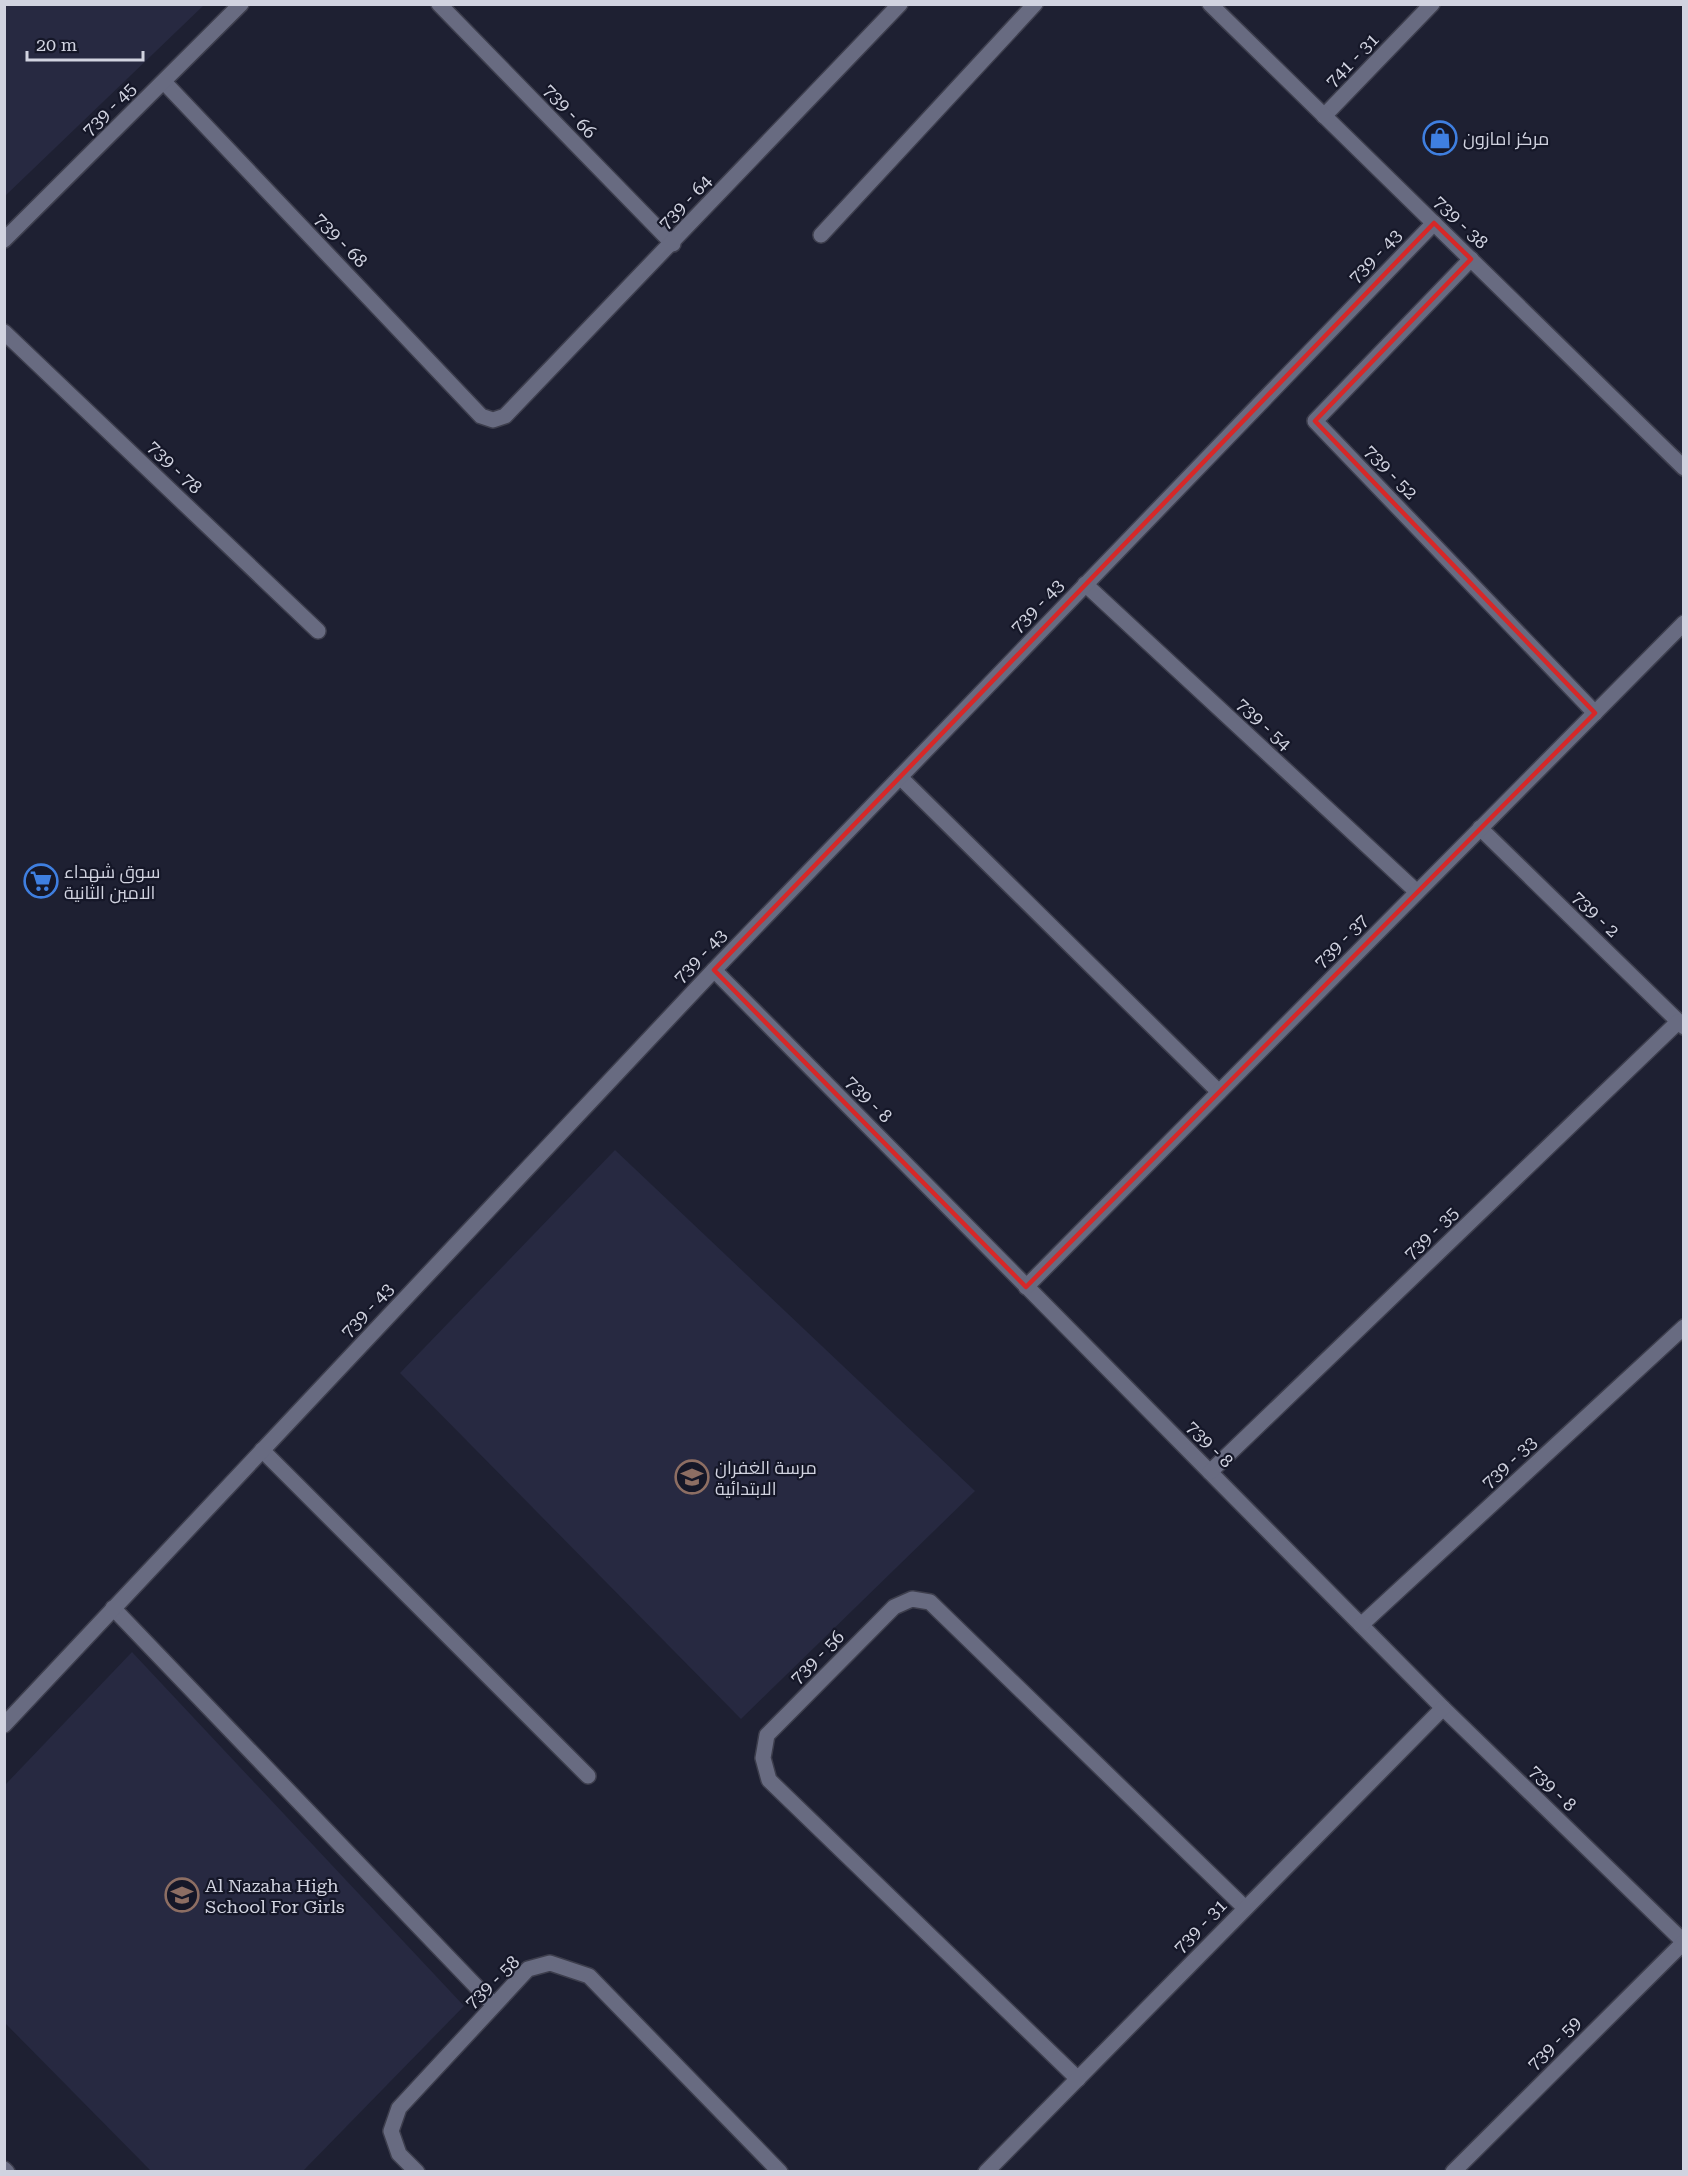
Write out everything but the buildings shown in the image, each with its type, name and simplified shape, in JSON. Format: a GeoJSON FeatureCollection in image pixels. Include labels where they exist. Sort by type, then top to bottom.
{"type":"FeatureCollection","features":[{"type":"Feature","properties":{"kind":"street","name":"739 - 45"},"geometry":{"type":"LineString","coordinates":[[4,240],[241,4]]}},
{"type":"Feature","properties":{"kind":"street","name":"739 - 66"},"geometry":{"type":"LineString","coordinates":[[439,4],[673,244]]}},
{"type":"Feature","properties":{"kind":"street"},"geometry":{"type":"LineString","coordinates":[[821,235],[1035,4]]}},
{"type":"Feature","properties":{"kind":"street","name":"739 - 38"},"geometry":{"type":"LineString","coordinates":[[1210,4],[1683,468]]}},
{"type":"Feature","properties":{"kind":"street","name":"741 - 31"},"geometry":{"type":"LineString","coordinates":[[1324,116],[1432,4]]}},
{"type":"Feature","properties":{"kind":"street","name":"739 - 64"},"geometry":{"type":"LineString","coordinates":[[493,420],[505,416],[673,244],[892,7]]}},
{"type":"Feature","properties":{"kind":"street","name":"739 - 68"},"geometry":{"type":"LineString","coordinates":[[164,82],[481,416],[493,420]]}},
{"type":"Feature","properties":{"kind":"street","name":"739 - 43"},"geometry":{"type":"LineString","coordinates":[[4,1725],[714,970],[1434,223]]}},
{"type":"Feature","properties":{"kind":"street","name":"739 - 52"},"geometry":{"type":"LineString","coordinates":[[1471,259],[1315,421],[1595,713]]}},
{"type":"Feature","properties":{"kind":"street","name":"739 - 78"},"geometry":{"type":"LineString","coordinates":[[4,332],[318,631]]}},
{"type":"Feature","properties":{"kind":"street","name":"739 - 54"},"geometry":{"type":"LineString","coordinates":[[1085,584],[1417,892]]}},
{"type":"Feature","properties":{"kind":"street","name":"739 - 37"},"geometry":{"type":"LineString","coordinates":[[1026,1287],[1683,623]]}},
{"type":"Feature","properties":{"kind":"street"},"geometry":{"type":"LineString","coordinates":[[900,777],[1219,1092]]}},
{"type":"Feature","properties":{"kind":"street","name":"739 - 2"},"geometry":{"type":"LineString","coordinates":[[1480,828],[1681,1024]]}},
{"type":"Feature","properties":{"kind":"street","name":"739 - 8"},"geometry":{"type":"LineString","coordinates":[[714,970],[1443,1708],[1683,1942]]}},
{"type":"Feature","properties":{"kind":"street","name":"739 - 35"},"geometry":{"type":"LineString","coordinates":[[1210,1472],[1681,1024]]}},
{"type":"Feature","properties":{"kind":"street","name":"739 - 33"},"geometry":{"type":"LineString","coordinates":[[1361,1625],[1683,1327]]}},
{"type":"Feature","properties":{"kind":"street"},"geometry":{"type":"LineString","coordinates":[[262,1450],[588,1776]]}},
{"type":"Feature","properties":{"kind":"street","name":"739 - 56"},"geometry":{"type":"LineString","coordinates":[[1078,2079],[769,1780],[763,1758],[767,1735],[894,1607],[912,1599],[930,1602],[1245,1908]]}},
{"type":"Feature","properties":{"kind":"street"},"geometry":{"type":"LineString","coordinates":[[113,1608],[495,2005]]}},
{"type":"Feature","properties":{"kind":"street","name":"739 - 31"},"geometry":{"type":"LineString","coordinates":[[986,2172],[1443,1708]]}},
{"type":"Feature","properties":{"kind":"street","name":"739 - 59"},"geometry":{"type":"LineString","coordinates":[[1453,2172],[1683,1942]]}},
{"type":"Feature","properties":{"kind":"street","name":"739 - 58"},"geometry":{"type":"LineString","coordinates":[[417,2172],[399,2154],[391,2132],[399,2108],[528,1969],[550,1963],[589,1976],[780,2172]]}},
{"type":"Feature","properties":{"kind":"highlighted area"},"geometry":{"type":"Polygon","coordinates":[[[1434,223],[1471,259],[1315,421],[1595,713],[1026,1287],[714,970],[1434,223]]]}},
{"type":"Feature","properties":{"kind":"shaded area"},"geometry":{"type":"Polygon","coordinates":[[[5,4],[204,4],[204,5],[5,196],[5,4]]]}},
{"type":"Feature","properties":{"kind":"shaded area"},"geometry":{"type":"Polygon","coordinates":[[[615,1150],[975,1491],[741,1719],[400,1373],[615,1150]]]}},
{"type":"Feature","properties":{"kind":"shaded area","name":"Al Nazaha High School For Girls"},"geometry":{"type":"Polygon","coordinates":[[[132,1652],[464,2006],[303,2171],[151,2171],[5,2023],[5,1785],[132,1652]]]}},
{"type":"Feature","properties":{"kind":"place","name":"مركز امازون"},"geometry":{"type":"Point","coordinates":[1440,138]}},
{"type":"Feature","properties":{"kind":"place","name":"سوق شهداء الامين الثانية"},"geometry":{"type":"Point","coordinates":[41,881]}},
{"type":"Feature","properties":{"kind":"place","name":"مرسة الغفران الابتدائية"},"geometry":{"type":"Point","coordinates":[692,1477]}},
{"type":"Feature","properties":{"kind":"place","name":"Al Nazaha High School For Girls"},"geometry":{"type":"Point","coordinates":[182,1895]}}]}
